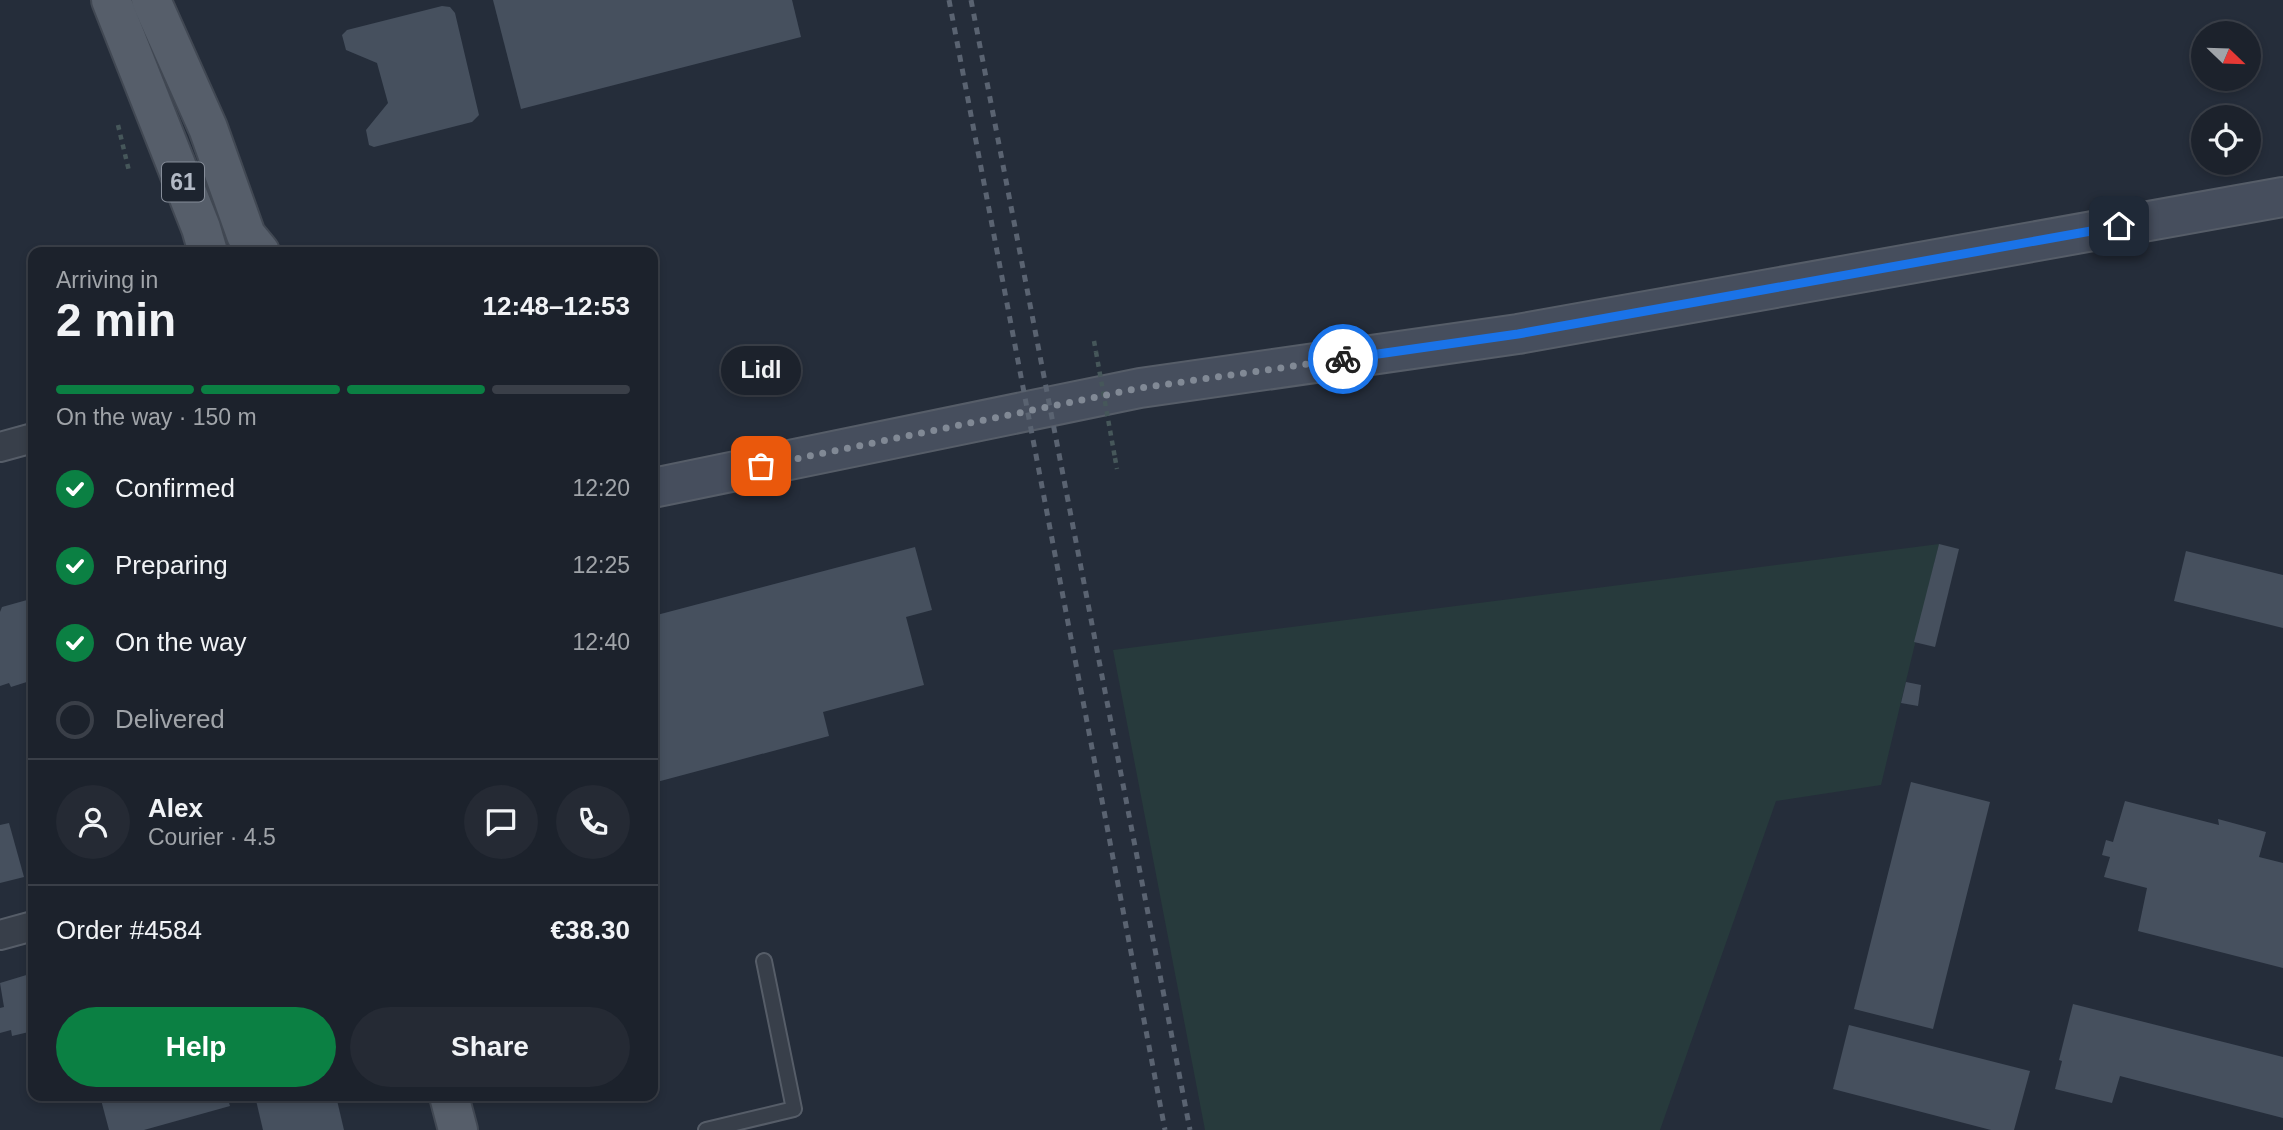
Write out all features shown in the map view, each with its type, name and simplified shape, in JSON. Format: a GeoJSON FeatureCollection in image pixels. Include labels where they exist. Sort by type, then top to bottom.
{"type":"FeatureCollection","features":[{"type":"Feature","properties":{"kind":"main road","name":"61"},"geometry":{"type":"LineString","coordinates":[[111,0],[207,247]]}},
{"type":"Feature","properties":{"kind":"main road","name":"61"},"geometry":{"type":"LineString","coordinates":[[152,1],[208,128],[246,235],[256,247]]}},
{"type":"Feature","properties":{"kind":"main road"},"geometry":{"type":"LineString","coordinates":[[450,1101],[458,1130]]}},
{"type":"Feature","properties":{"kind":"street"},"geometry":{"type":"LineString","coordinates":[[658,487],[1140,388],[1518,334],[2283,197]]}},
{"type":"Feature","properties":{"kind":"street"},"geometry":{"type":"LineString","coordinates":[[0,447],[28,439]]}},
{"type":"Feature","properties":{"kind":"street"},"geometry":{"type":"LineString","coordinates":[[0,935],[28,927]]}},
{"type":"Feature","properties":{"kind":"lane"},"geometry":{"type":"LineString","coordinates":[[706,1130],[794,1109],[764,961]]}},
{"type":"Feature","properties":{"kind":"path"},"geometry":{"type":"LineString","coordinates":[[118,125],[129,171]]}},
{"type":"Feature","properties":{"kind":"path"},"geometry":{"type":"LineString","coordinates":[[1094,341],[1117,469]]}},
{"type":"Feature","properties":{"kind":"shaded area"},"geometry":{"type":"Polygon","coordinates":[[[1939,544],[1881,785],[1776,801],[1660,1130],[1205,1130],[1113,650],[1939,544]]]}},
{"type":"Feature","properties":{"kind":"building"},"geometry":{"type":"Polygon","coordinates":[[[493,0],[792,0],[801,37],[521,109],[493,0]]]}},
{"type":"Feature","properties":{"kind":"building"},"geometry":{"type":"Polygon","coordinates":[[[442,6],[450,7],[455,13],[479,115],[472,122],[374,147],[369,145],[366,130],[388,103],[377,63],[346,50],[342,35],[347,30],[442,6]]]}},
{"type":"Feature","properties":{"kind":"building"},"geometry":{"type":"Polygon","coordinates":[[[1939,544],[1959,549],[1935,647],[1914,642],[1939,544]]]}},
{"type":"Feature","properties":{"kind":"building"},"geometry":{"type":"Polygon","coordinates":[[[915,547],[932,610],[906,617],[924,685],[823,712],[829,736],[658,782],[658,615],[915,547]]]}},
{"type":"Feature","properties":{"kind":"building"},"geometry":{"type":"Polygon","coordinates":[[[2186,551],[2283,575],[2283,628],[2174,601],[2186,551]]]}},
{"type":"Feature","properties":{"kind":"building"},"geometry":{"type":"Polygon","coordinates":[[[27,600],[28,682],[11,687],[9,683],[0,686],[0,612],[2,607],[27,600]]]}},
{"type":"Feature","properties":{"kind":"building"},"geometry":{"type":"Polygon","coordinates":[[[1906,682],[1921,685],[1918,706],[1901,703],[1906,682]]]}},
{"type":"Feature","properties":{"kind":"building"},"geometry":{"type":"Polygon","coordinates":[[[1911,782],[1990,802],[1933,1029],[1854,1009],[1911,782]]]}},
{"type":"Feature","properties":{"kind":"building"},"geometry":{"type":"Polygon","coordinates":[[[2125,801],[2219,825],[2218,819],[2266,832],[2259,857],[2283,863],[2283,968],[2138,931],[2147,888],[2104,877],[2110,857],[2102,855],[2106,840],[2113,842],[2125,801]]]}},
{"type":"Feature","properties":{"kind":"building"},"geometry":{"type":"Polygon","coordinates":[[[9,823],[24,877],[0,883],[0,825],[9,823]]]}},
{"type":"Feature","properties":{"kind":"building"},"geometry":{"type":"Polygon","coordinates":[[[28,975],[28,1032],[12,1036],[11,1030],[0,1033],[0,1008],[4,1007],[0,983],[28,975]]]}},
{"type":"Feature","properties":{"kind":"building"},"geometry":{"type":"Polygon","coordinates":[[[2073,1004],[2283,1057],[2283,1118],[2120,1076],[2112,1103],[2055,1089],[2073,1004]]]}},
{"type":"Feature","properties":{"kind":"building"},"geometry":{"type":"Polygon","coordinates":[[[1849,1025],[2030,1071],[2014,1130],[1991,1130],[1833,1089],[1849,1025]]]}},
{"type":"Feature","properties":{"kind":"building"},"geometry":{"type":"Polygon","coordinates":[[[101,1101],[228,1101],[230,1106],[144,1130],[109,1130],[101,1101]]]}},
{"type":"Feature","properties":{"kind":"building"},"geometry":{"type":"Polygon","coordinates":[[[256,1101],[337,1101],[344,1130],[263,1130],[256,1101]]]}},
{"type":"Feature","properties":{"kind":"railway"},"geometry":{"type":"LineString","coordinates":[[949,0],[1165,1130]]}},
{"type":"Feature","properties":{"kind":"railway"},"geometry":{"type":"LineString","coordinates":[[971,0],[1190,1130]]}},
{"type":"Feature","properties":{"kind":"way so far"},"geometry":{"type":"LineString","coordinates":[[761,466],[1140,388],[1343,359]]}},
{"type":"Feature","properties":{"kind":"place","name":"Lidl"},"geometry":{"type":"Point","coordinates":[761,466]}},
{"type":"Feature","properties":{"kind":"route"},"geometry":{"type":"LineString","coordinates":[[1343,359],[1518,334],[2119,226]]}}]}
